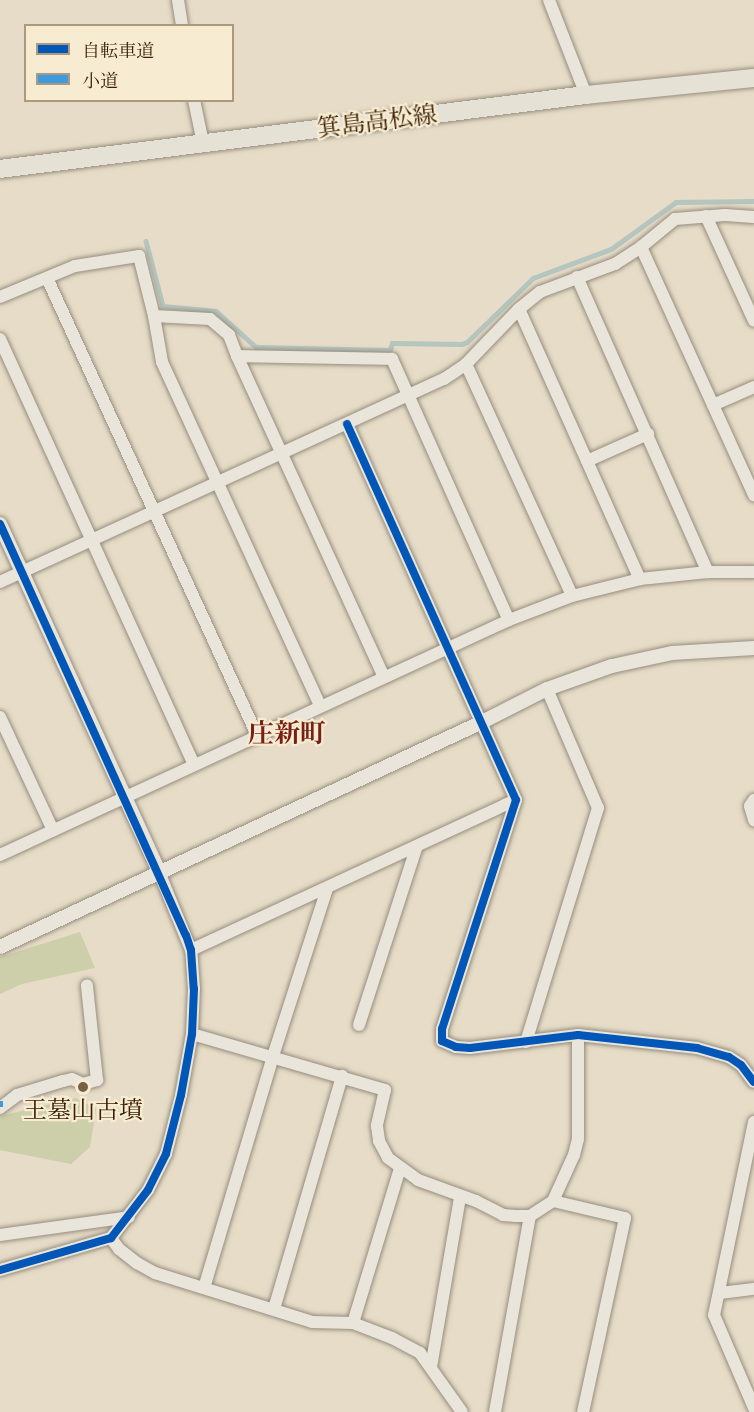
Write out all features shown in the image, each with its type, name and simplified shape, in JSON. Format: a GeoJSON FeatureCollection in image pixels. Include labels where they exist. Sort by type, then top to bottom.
{"type":"FeatureCollection","features":[{"type":"Feature","properties":{"kind":"main road","name":"箕島高松線"},"geometry":{"type":"LineString","coordinates":[[0,169],[586,95],[754,78]]}},
{"type":"Feature","properties":{"kind":"street"},"geometry":{"type":"LineString","coordinates":[[177,0],[182,24]]}},
{"type":"Feature","properties":{"kind":"street"},"geometry":{"type":"LineString","coordinates":[[549,0],[586,95]]}},
{"type":"Feature","properties":{"kind":"street"},"geometry":{"type":"LineString","coordinates":[[195,102],[203,143]]}},
{"type":"Feature","properties":{"kind":"street"},"geometry":{"type":"LineString","coordinates":[[706,216],[754,321]]}},
{"type":"Feature","properties":{"kind":"street"},"geometry":{"type":"LineString","coordinates":[[0,582],[444,379],[466,364],[519,309],[540,292],[615,264],[641,247],[675,219],[706,216],[754,217]]}},
{"type":"Feature","properties":{"kind":"street"},"geometry":{"type":"LineString","coordinates":[[641,247],[754,495]]}},
{"type":"Feature","properties":{"kind":"street"},"geometry":{"type":"LineString","coordinates":[[0,297],[75,266],[139,256],[154,316],[162,362],[320,706]]}},
{"type":"Feature","properties":{"kind":"street"},"geometry":{"type":"LineString","coordinates":[[577,277],[708,572]]}},
{"type":"Feature","properties":{"kind":"street"},"geometry":{"type":"LineString","coordinates":[[47,278],[257,735]]}},
{"type":"Feature","properties":{"kind":"street"},"geometry":{"type":"LineString","coordinates":[[519,309],[640,579]]}},
{"type":"Feature","properties":{"kind":"street"},"geometry":{"type":"LineString","coordinates":[[154,316],[210,319],[229,335],[384,677]]}},
{"type":"Feature","properties":{"kind":"street"},"geometry":{"type":"LineString","coordinates":[[0,339],[194,764]]}},
{"type":"Feature","properties":{"kind":"street"},"geometry":{"type":"LineString","coordinates":[[237,356],[392,359],[411,396],[509,620]]}},
{"type":"Feature","properties":{"kind":"street"},"geometry":{"type":"LineString","coordinates":[[466,364],[573,596]]}},
{"type":"Feature","properties":{"kind":"street"},"geometry":{"type":"LineString","coordinates":[[713,405],[754,387]]}},
{"type":"Feature","properties":{"kind":"street"},"geometry":{"type":"LineString","coordinates":[[347,424],[516,800],[442,1029],[442,1041],[456,1047],[470,1048],[578,1035],[642,1041],[717,1053],[741,1065],[754,1082]]}},
{"type":"Feature","properties":{"kind":"street"},"geometry":{"type":"LineString","coordinates":[[587,461],[648,434]]}},
{"type":"Feature","properties":{"kind":"street"},"geometry":{"type":"LineString","coordinates":[[0,524],[159,872],[191,950],[194,989],[192,1034],[182,1095],[166,1154],[148,1190],[111,1238],[0,1270]]}},
{"type":"Feature","properties":{"kind":"street"},"geometry":{"type":"LineString","coordinates":[[0,855],[509,620],[573,596],[640,579],[708,572],[754,572]]}},
{"type":"Feature","properties":{"kind":"street"},"geometry":{"type":"LineString","coordinates":[[0,947],[480,723],[547,688],[612,666],[672,653],[752,649]]}},
{"type":"Feature","properties":{"kind":"street"},"geometry":{"type":"LineString","coordinates":[[526,1042],[598,808],[547,688]]}},
{"type":"Feature","properties":{"kind":"street"},"geometry":{"type":"LineString","coordinates":[[0,717],[53,830]]}},
{"type":"Feature","properties":{"kind":"street"},"geometry":{"type":"LineString","coordinates":[[191,950],[516,800]]}},
{"type":"Feature","properties":{"kind":"street"},"geometry":{"type":"LineString","coordinates":[[754,800],[750,806],[754,820]]}},
{"type":"Feature","properties":{"kind":"street"},"geometry":{"type":"LineString","coordinates":[[359,1025],[416,848]]}},
{"type":"Feature","properties":{"kind":"street"},"geometry":{"type":"LineString","coordinates":[[204,1288],[273,1056],[327,889]]}},
{"type":"Feature","properties":{"kind":"street"},"geometry":{"type":"LineString","coordinates":[[0,1108],[17,1095],[63,1081],[72,1079],[83,1084],[97,1080],[87,986]]}},
{"type":"Feature","properties":{"kind":"street"},"geometry":{"type":"LineString","coordinates":[[192,1034],[385,1090],[377,1126],[379,1141],[388,1158],[418,1180],[503,1215],[530,1216],[553,1201],[568,1172],[578,1139],[578,1035]]}},
{"type":"Feature","properties":{"kind":"street"},"geometry":{"type":"LineString","coordinates":[[274,1309],[342,1076]]}},
{"type":"Feature","properties":{"kind":"street"},"geometry":{"type":"LineString","coordinates":[[754,1122],[714,1315],[754,1408]]}},
{"type":"Feature","properties":{"kind":"street"},"geometry":{"type":"LineString","coordinates":[[353,1323],[400,1168]]}},
{"type":"Feature","properties":{"kind":"street"},"geometry":{"type":"LineString","coordinates":[[431,1367],[460,1197]]}},
{"type":"Feature","properties":{"kind":"street"},"geometry":{"type":"LineString","coordinates":[[553,1201],[625,1218],[583,1412]]}},
{"type":"Feature","properties":{"kind":"street"},"geometry":{"type":"LineString","coordinates":[[495,1412],[530,1216]]}},
{"type":"Feature","properties":{"kind":"street"},"geometry":{"type":"LineString","coordinates":[[0,1235],[129,1217]]}},
{"type":"Feature","properties":{"kind":"street"},"geometry":{"type":"LineString","coordinates":[[111,1238],[119,1249],[155,1273],[312,1322],[353,1323],[420,1353],[462,1412]]}},
{"type":"Feature","properties":{"kind":"street"},"geometry":{"type":"LineString","coordinates":[[720,1293],[754,1289]]}},
{"type":"Feature","properties":{"kind":"green space"},"geometry":{"type":"Polygon","coordinates":[[[80,932],[95,968],[22,984],[0,994],[0,957],[80,932]]]}},
{"type":"Feature","properties":{"kind":"green space"},"geometry":{"type":"Polygon","coordinates":[[[76,1098],[96,1109],[90,1147],[71,1164],[0,1150],[0,1116],[76,1098]]]}},
{"type":"Feature","properties":{"kind":"waterway"},"geometry":{"type":"LineString","coordinates":[[146,241],[163,306],[216,311],[256,347],[390,350],[392,343],[462,344],[467,342],[533,278],[611,249],[676,202],[754,201]]}},
{"type":"Feature","properties":{"kind":"cycle path"},"geometry":{"type":"LineString","coordinates":[[347,424],[516,800],[442,1029],[442,1041],[456,1047],[470,1048],[578,1035],[697,1048],[729,1057],[741,1065],[754,1082]]}},
{"type":"Feature","properties":{"kind":"cycle path"},"geometry":{"type":"LineString","coordinates":[[0,524],[186,935],[191,950],[194,989],[192,1034],[181,1095],[166,1154],[148,1190],[111,1238],[0,1270]]}},
{"type":"Feature","properties":{"kind":"place","name":"王墓山古墳"},"geometry":{"type":"Point","coordinates":[83,1087]}},
{"type":"Feature","properties":{"kind":"district","name":"庄新町"},"geometry":{"type":"Point","coordinates":[287,734]}}]}
